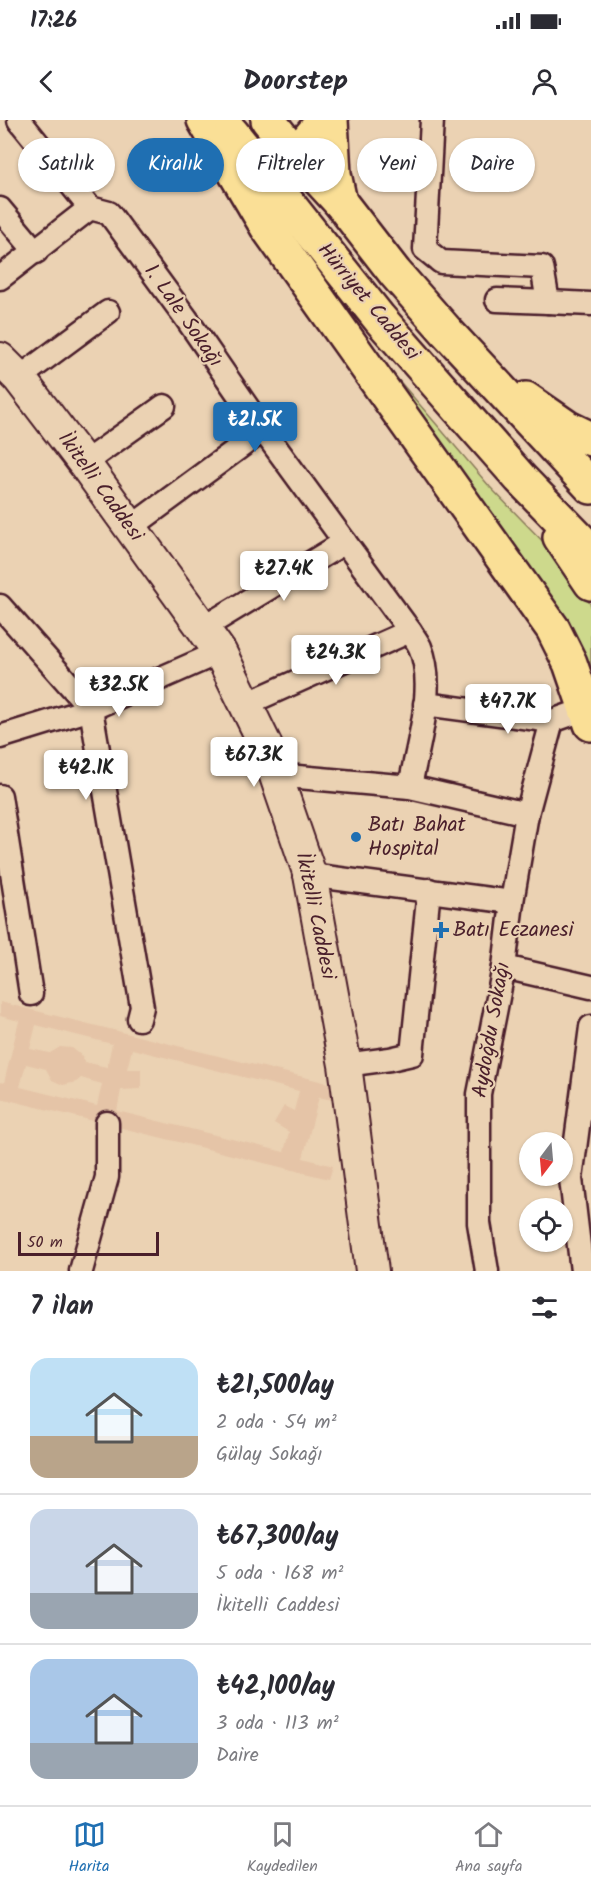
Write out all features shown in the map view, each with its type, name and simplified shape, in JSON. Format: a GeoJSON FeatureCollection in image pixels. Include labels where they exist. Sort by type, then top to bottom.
{"type":"FeatureCollection","features":[{"type":"Feature","properties":{"kind":"main road"},"geometry":{"type":"LineString","coordinates":[[204,120],[267,227],[553,629],[570,663],[589,717]]}},
{"type":"Feature","properties":{"kind":"main road","name":"Hürriyet Caddesi"},"geometry":{"type":"LineString","coordinates":[[222,120],[379,318],[520,478]]}},
{"type":"Feature","properties":{"kind":"main road"},"geometry":{"type":"LineString","coordinates":[[232,120],[249,138]]}},
{"type":"Feature","properties":{"kind":"main road","name":"Hürriyet Caddesi"},"geometry":{"type":"LineString","coordinates":[[268,120],[282,138]]}},
{"type":"Feature","properties":{"kind":"main road"},"geometry":{"type":"LineString","coordinates":[[309,138],[324,120]]}},
{"type":"Feature","properties":{"kind":"main road"},"geometry":{"type":"LineString","coordinates":[[331,120],[334,174],[340,202]]}},
{"type":"Feature","properties":{"kind":"main road","name":"Hürriyet Caddesi"},"geometry":{"type":"LineString","coordinates":[[331,192],[395,273],[478,366]]}},
{"type":"Feature","properties":{"kind":"main road"},"geometry":{"type":"LineString","coordinates":[[478,366],[568,428],[591,439]]}},
{"type":"Feature","properties":{"kind":"main road"},"geometry":{"type":"LineString","coordinates":[[478,366],[591,487]]}},
{"type":"Feature","properties":{"kind":"main road","name":"İkitelli Caddesi"},"geometry":{"type":"LineString","coordinates":[[10,368],[84,463],[212,640],[265,744],[310,875],[345,1065],[372,1271]]}},
{"type":"Feature","properties":{"kind":"main road"},"geometry":{"type":"LineString","coordinates":[[551,446],[591,479]]}},
{"type":"Feature","properties":{"kind":"main road"},"geometry":{"type":"LineString","coordinates":[[520,478],[591,551]]}},
{"type":"Feature","properties":{"kind":"main road"},"geometry":{"type":"LineString","coordinates":[[520,478],[591,583]]}},
{"type":"Feature","properties":{"kind":"street"},"geometry":{"type":"LineString","coordinates":[[0,278],[90,208],[19,120]]}},
{"type":"Feature","properties":{"kind":"street"},"geometry":{"type":"LineString","coordinates":[[432,120],[425,249],[441,262],[542,267],[548,302]]}},
{"type":"Feature","properties":{"kind":"street","name":"1. Lale Sokağı"},"geometry":{"type":"LineString","coordinates":[[90,208],[109,213],[186,318],[263,430],[410,630],[420,648],[426,674],[425,704],[410,787]]}},
{"type":"Feature","properties":{"kind":"street"},"geometry":{"type":"LineString","coordinates":[[0,209],[36,252]]}},
{"type":"Feature","properties":{"kind":"street"},"geometry":{"type":"LineString","coordinates":[[497,300],[591,304]]}},
{"type":"Feature","properties":{"kind":"street"},"geometry":{"type":"LineString","coordinates":[[10,368],[108,312]]}},
{"type":"Feature","properties":{"kind":"street"},"geometry":{"type":"LineString","coordinates":[[84,463],[164,406]]}},
{"type":"Feature","properties":{"kind":"street"},"geometry":{"type":"LineString","coordinates":[[130,528],[263,430]]}},
{"type":"Feature","properties":{"kind":"street"},"geometry":{"type":"LineString","coordinates":[[0,737],[91,709],[212,640],[345,542]]}},
{"type":"Feature","properties":{"kind":"street"},"geometry":{"type":"LineString","coordinates":[[0,606],[91,709],[142,1007],[139,1019]]}},
{"type":"Feature","properties":{"kind":"street"},"geometry":{"type":"LineString","coordinates":[[246,704],[410,630]]}},
{"type":"Feature","properties":{"kind":"street"},"geometry":{"type":"LineString","coordinates":[[425,704],[552,721],[589,717]]}},
{"type":"Feature","properties":{"kind":"street","name":"Aydoğdu Sokağı"},"geometry":{"type":"LineString","coordinates":[[487,1271],[479,1222],[479,1094],[504,967],[527,814],[552,721]]}},
{"type":"Feature","properties":{"kind":"street"},"geometry":{"type":"LineString","coordinates":[[276,775],[410,787],[527,814]]}},
{"type":"Feature","properties":{"kind":"street"},"geometry":{"type":"LineString","coordinates":[[0,796],[31,994]]}},
{"type":"Feature","properties":{"kind":"street"},"geometry":{"type":"LineString","coordinates":[[310,875],[512,902]]}},
{"type":"Feature","properties":{"kind":"street"},"geometry":{"type":"LineString","coordinates":[[345,1065],[412,1054],[429,890]]}},
{"type":"Feature","properties":{"kind":"street"},"geometry":{"type":"LineString","coordinates":[[504,967],[591,987]]}},
{"type":"Feature","properties":{"kind":"street"},"geometry":{"type":"LineString","coordinates":[[582,1271],[571,1179],[591,1027]]}},
{"type":"Feature","properties":{"kind":"street"},"geometry":{"type":"LineString","coordinates":[[81,1271],[107,1177],[107,1123]]}},
{"type":"Feature","properties":{"kind":"shaded area"},"geometry":{"type":"Polygon","coordinates":[[[0,1002],[352,1089],[349,1104],[319,1097],[303,1158],[333,1166],[329,1179],[0,1098],[0,1082],[4,1083],[19,1021],[0,1016],[0,1002]],[[36,1025],[30,1049],[50,1053],[60,1047],[72,1048],[82,1056],[84,1062],[107,1067],[112,1044],[36,1025]],[[132,1049],[127,1069],[141,1069],[141,1089],[121,1090],[117,1111],[284,1152],[289,1132],[274,1123],[284,1106],[294,1111],[299,1091],[132,1049]],[[26,1064],[20,1087],[97,1106],[102,1084],[81,1078],[76,1082],[63,1085],[52,1080],[46,1069],[26,1064]]]}},
{"type":"Feature","properties":{"kind":"green space"},"geometry":{"type":"Polygon","coordinates":[[[361,336],[490,487],[557,556],[591,605],[591,693],[361,336]]]}},
{"type":"Feature","properties":{"kind":"place","name":"Batı Bahat Hospital"},"geometry":{"type":"Point","coordinates":[356,837]}},
{"type":"Feature","properties":{"kind":"place","name":"Batı Eczanesi"},"geometry":{"type":"Point","coordinates":[441,930]}}]}
